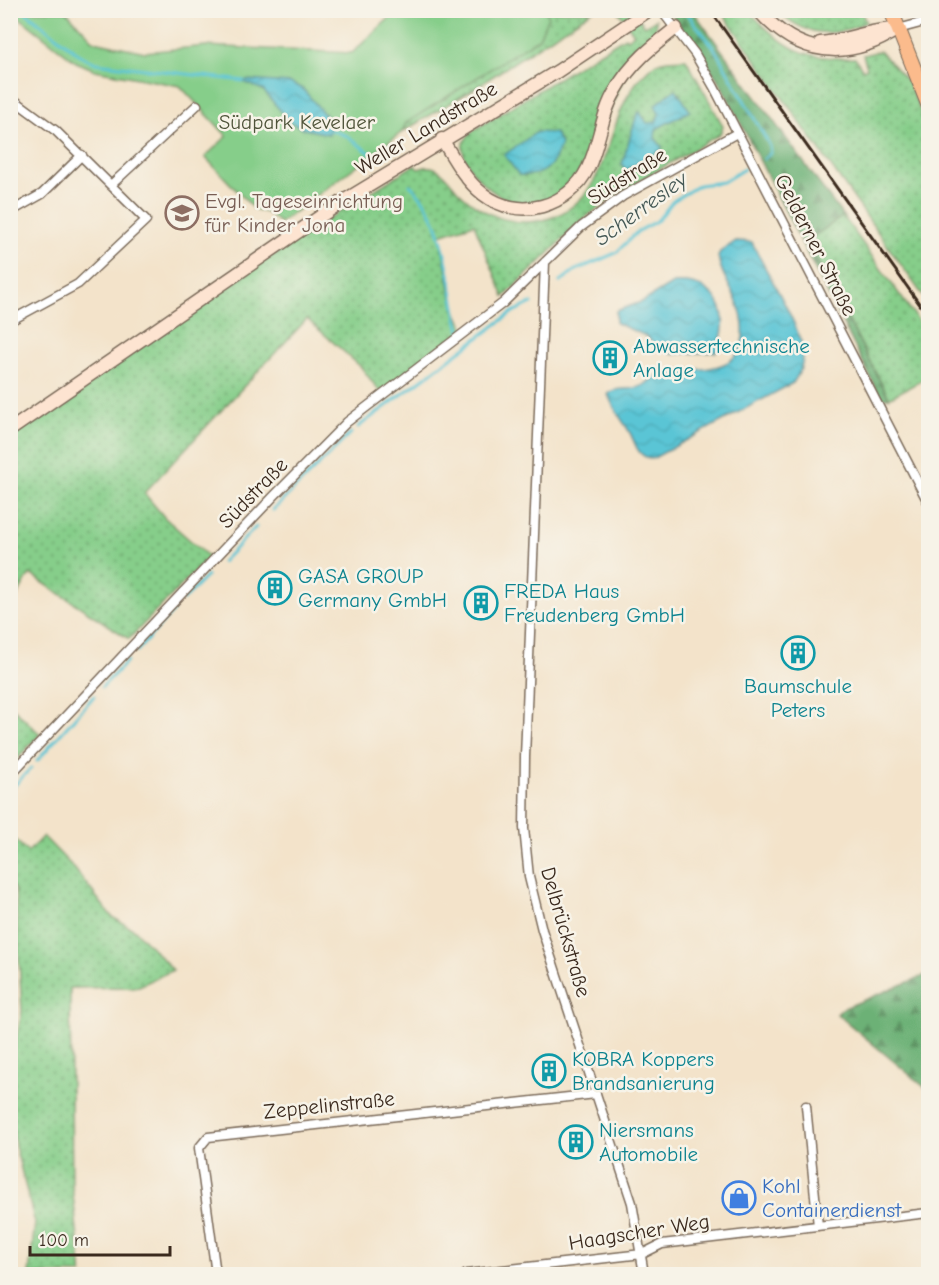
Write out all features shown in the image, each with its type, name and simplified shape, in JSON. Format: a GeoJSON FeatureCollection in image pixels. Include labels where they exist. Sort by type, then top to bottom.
{"type":"FeatureCollection","features":[{"type":"Feature","properties":{"kind":"main road","name":"Weller Landstraße"},"geometry":{"type":"LineString","coordinates":[[10,430],[337,205],[558,71],[649,10]]}},
{"type":"Feature","properties":{"kind":"main road"},"geometry":{"type":"LineString","coordinates":[[891,10],[928,104]]}},
{"type":"Feature","properties":{"kind":"main road"},"geometry":{"type":"LineString","coordinates":[[758,11],[784,36],[821,50],[849,49],[882,39],[898,29]]}},
{"type":"Feature","properties":{"kind":"main road"},"geometry":{"type":"LineString","coordinates":[[442,140],[467,178],[494,201],[520,209],[542,207],[558,201],[576,186],[588,168],[609,102],[623,78],[643,55],[676,28]]}},
{"type":"Feature","properties":{"kind":"street","name":"Gelderner Straße"},"geometry":{"type":"LineString","coordinates":[[661,10],[676,28],[714,87],[928,502]]}},
{"type":"Feature","properties":{"kind":"street"},"geometry":{"type":"LineString","coordinates":[[898,29],[928,21]]}},
{"type":"Feature","properties":{"kind":"street"},"geometry":{"type":"LineString","coordinates":[[10,97],[56,131],[146,220],[78,284],[10,321]]}},
{"type":"Feature","properties":{"kind":"street"},"geometry":{"type":"LineString","coordinates":[[111,185],[197,105]]}},
{"type":"Feature","properties":{"kind":"street","name":"Südstraße"},"geometry":{"type":"LineString","coordinates":[[10,775],[274,495],[347,422],[503,303],[581,227],[623,196],[737,133]]}},
{"type":"Feature","properties":{"kind":"street"},"geometry":{"type":"LineString","coordinates":[[10,212],[42,194],[82,155]]}},
{"type":"Feature","properties":{"kind":"street","name":"Delbrückstraße"},"geometry":{"type":"LineString","coordinates":[[545,262],[525,757],[526,848],[529,877],[542,930],[632,1203],[645,1275]]}},
{"type":"Feature","properties":{"kind":"street","name":"Zeppelinstraße"},"geometry":{"type":"LineString","coordinates":[[216,1275],[200,1148],[208,1137],[596,1094]]}},
{"type":"Feature","properties":{"kind":"street"},"geometry":{"type":"LineString","coordinates":[[806,1106],[818,1226]]}},
{"type":"Feature","properties":{"kind":"street","name":"Haagscher Weg"},"geometry":{"type":"LineString","coordinates":[[466,1275],[642,1254],[662,1244],[928,1213]]}},
{"type":"Feature","properties":{"kind":"green space","name":"Südpark Kevelaer"},"geometry":{"type":"Polygon","coordinates":[[[545,10],[548,16],[539,38],[406,123],[402,132],[280,223],[266,212],[255,210],[205,157],[227,136],[180,86],[95,70],[76,62],[11,11],[66,11],[94,41],[145,52],[206,46],[352,53],[397,11],[545,10]]]}},
{"type":"Feature","properties":{"kind":"green space"},"geometry":{"type":"Polygon","coordinates":[[[545,11],[592,11],[469,92],[402,132],[405,123],[548,16],[545,11]]]}},
{"type":"Feature","properties":{"kind":"green space"},"geometry":{"type":"Polygon","coordinates":[[[618,11],[633,11],[645,26],[656,19],[656,28],[632,60],[585,163],[568,186],[543,201],[518,202],[495,193],[484,184],[467,163],[463,152],[465,140],[474,130],[625,37],[627,39],[634,34],[618,11]]]}},
{"type":"Feature","properties":{"kind":"green space"},"geometry":{"type":"Polygon","coordinates":[[[693,11],[843,216],[807,241],[889,398],[881,398],[719,81],[671,13],[693,11]]]}},
{"type":"Feature","properties":{"kind":"green space"},"geometry":{"type":"Polygon","coordinates":[[[721,11],[749,11],[773,34],[795,49],[821,57],[855,58],[863,70],[867,68],[863,55],[880,51],[909,83],[928,131],[928,303],[721,11]]]}},
{"type":"Feature","properties":{"kind":"green space"},"geometry":{"type":"Polygon","coordinates":[[[778,11],[861,11],[866,22],[842,31],[819,32],[798,26],[778,11]]]}},
{"type":"Feature","properties":{"kind":"green space"},"geometry":{"type":"Polygon","coordinates":[[[686,59],[722,124],[720,134],[619,193],[586,217],[504,297],[474,224],[440,235],[451,295],[465,329],[380,392],[361,367],[307,319],[144,493],[165,518],[209,557],[129,639],[30,574],[11,607],[11,436],[295,240],[414,165],[418,169],[429,167],[439,170],[458,191],[492,215],[518,222],[531,222],[558,215],[576,203],[589,188],[607,152],[620,112],[641,77],[659,62],[686,59]]]}},
{"type":"Feature","properties":{"kind":"green space"},"geometry":{"type":"Polygon","coordinates":[[[843,216],[928,334],[928,377],[889,398],[807,241],[843,216]]]}},
{"type":"Feature","properties":{"kind":"green space"},"geometry":{"type":"Polygon","coordinates":[[[11,706],[40,734],[10,766],[11,706]]]}},
{"type":"Feature","properties":{"kind":"green space"},"geometry":{"type":"Polygon","coordinates":[[[11,836],[28,852],[43,836],[74,868],[112,917],[135,930],[173,970],[137,987],[70,988],[72,1185],[82,1274],[29,1274],[35,1223],[15,1146],[10,1111],[11,1061],[22,1012],[15,890],[11,884],[11,836]]]}},
{"type":"Feature","properties":{"kind":"green space"},"geometry":{"type":"Polygon","coordinates":[[[928,974],[928,1090],[837,1014],[842,1009],[928,974]]]}},
{"type":"Feature","properties":{"kind":"water"},"geometry":{"type":"Polygon","coordinates":[[[246,80],[291,83],[303,89],[331,122],[329,134],[304,129],[290,122],[263,90],[244,82],[246,80]]]}},
{"type":"Feature","properties":{"kind":"water"},"geometry":{"type":"Polygon","coordinates":[[[676,89],[690,111],[656,129],[655,138],[662,147],[661,150],[626,170],[622,164],[637,114],[640,112],[647,123],[656,122],[659,114],[655,105],[676,89]]]}},
{"type":"Feature","properties":{"kind":"water"},"geometry":{"type":"Polygon","coordinates":[[[537,132],[555,133],[561,144],[558,152],[547,169],[535,174],[519,175],[504,155],[537,132]]]}},
{"type":"Feature","properties":{"kind":"water"},"geometry":{"type":"Polygon","coordinates":[[[736,241],[752,242],[789,313],[801,341],[803,360],[800,372],[793,383],[652,459],[643,455],[637,448],[608,394],[615,390],[639,387],[666,371],[719,366],[729,361],[737,353],[742,341],[741,314],[718,256],[736,241]]]}},
{"type":"Feature","properties":{"kind":"water"},"geometry":{"type":"Polygon","coordinates":[[[673,283],[689,283],[701,287],[711,293],[718,302],[723,325],[716,352],[673,354],[659,349],[646,336],[616,323],[616,311],[644,301],[673,283]]]}},
{"type":"Feature","properties":{"kind":"waterway"},"geometry":{"type":"LineString","coordinates":[[23,10],[81,56],[96,63],[244,81]]}},
{"type":"Feature","properties":{"kind":"waterway","name":"Scherresley"},"geometry":{"type":"LineString","coordinates":[[684,10],[713,46],[770,146],[771,152],[764,159]]}},
{"type":"Feature","properties":{"kind":"waterway"},"geometry":{"type":"LineString","coordinates":[[331,130],[347,136],[370,153]]}},
{"type":"Feature","properties":{"kind":"waterway","name":"Scherresley"},"geometry":{"type":"LineString","coordinates":[[560,282],[574,271],[616,253],[637,232],[658,220],[673,201],[699,185],[723,182],[744,169]]}},
{"type":"Feature","properties":{"kind":"waterway"},"geometry":{"type":"LineString","coordinates":[[410,185],[423,199],[439,234],[445,253],[460,331]]}},
{"type":"Feature","properties":{"kind":"waterway","name":"Scherresley"},"geometry":{"type":"LineString","coordinates":[[358,427],[513,312],[532,303]]}},
{"type":"Feature","properties":{"kind":"waterway","name":"Scherresley"},"geometry":{"type":"LineString","coordinates":[[273,510],[351,433]]}},
{"type":"Feature","properties":{"kind":"waterway","name":"Scherresley"},"geometry":{"type":"LineString","coordinates":[[222,562],[256,527]]}},
{"type":"Feature","properties":{"kind":"waterway","name":"Scherresley"},"geometry":{"type":"LineString","coordinates":[[183,600],[207,576]]}},
{"type":"Feature","properties":{"kind":"waterway","name":"Scherresley"},"geometry":{"type":"LineString","coordinates":[[137,651],[173,611]]}},
{"type":"Feature","properties":{"kind":"waterway","name":"Scherresley"},"geometry":{"type":"LineString","coordinates":[[102,687],[127,661]]}},
{"type":"Feature","properties":{"kind":"waterway","name":"Scherresley"},"geometry":{"type":"LineString","coordinates":[[37,761],[94,696]]}},
{"type":"Feature","properties":{"kind":"waterway","name":"Scherresley"},"geometry":{"type":"LineString","coordinates":[[10,790],[31,768]]}},
{"type":"Feature","properties":{"kind":"railway"},"geometry":{"type":"LineString","coordinates":[[710,10],[928,316]]}},
{"type":"Feature","properties":{"kind":"place","name":"Evgl. Tageseinrichtung für Kinder Jona"},"geometry":{"type":"Point","coordinates":[182,213]}},
{"type":"Feature","properties":{"kind":"place","name":"Abwassertechnische Anlage"},"geometry":{"type":"Point","coordinates":[610,358]}},
{"type":"Feature","properties":{"kind":"place","name":"GASA GROUP Germany GmbH"},"geometry":{"type":"Point","coordinates":[275,588]}},
{"type":"Feature","properties":{"kind":"place","name":"FREDA Haus Freudenberg GmbH"},"geometry":{"type":"Point","coordinates":[481,603]}},
{"type":"Feature","properties":{"kind":"place","name":"Baumschule Peters"},"geometry":{"type":"Point","coordinates":[798,653]}},
{"type":"Feature","properties":{"kind":"place","name":"KOBRA Koppers Brandsanierung"},"geometry":{"type":"Point","coordinates":[549,1071]}},
{"type":"Feature","properties":{"kind":"place","name":"Niersmans Automobile"},"geometry":{"type":"Point","coordinates":[576,1142]}},
{"type":"Feature","properties":{"kind":"place","name":"Kohl Containerdienst"},"geometry":{"type":"Point","coordinates":[739,1198]}}]}
